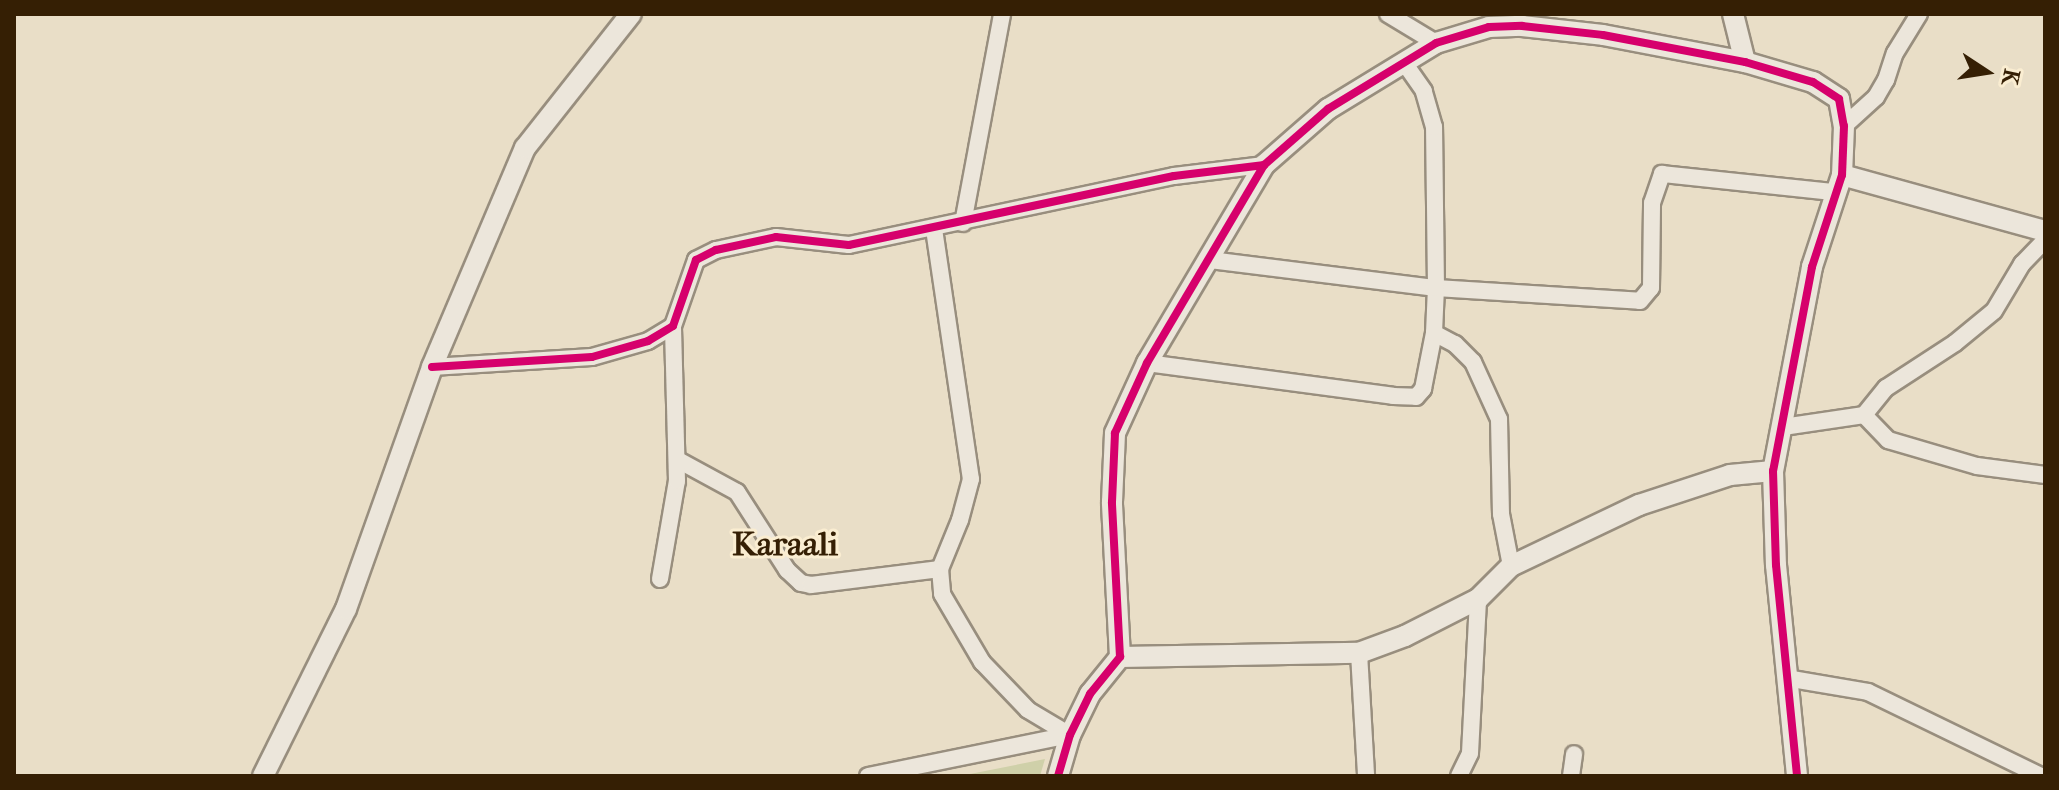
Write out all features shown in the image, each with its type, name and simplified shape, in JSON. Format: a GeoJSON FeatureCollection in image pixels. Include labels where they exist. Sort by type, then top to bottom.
{"type":"FeatureCollection","features":[{"type":"Feature","properties":{"kind":"street"},"geometry":{"type":"LineString","coordinates":[[263,776],[315,664],[346,609],[432,367],[525,148],[631,14]]}},
{"type":"Feature","properties":{"kind":"street"},"geometry":{"type":"LineString","coordinates":[[963,223],[1002,14]]}},
{"type":"Feature","properties":{"kind":"street"},"geometry":{"type":"LineString","coordinates":[[1388,14],[1436,43]]}},
{"type":"Feature","properties":{"kind":"street"},"geometry":{"type":"LineString","coordinates":[[1733,14],[1745,62]]}},
{"type":"Feature","properties":{"kind":"street"},"geometry":{"type":"LineString","coordinates":[[1844,126],[1876,97],[1886,80],[1895,53],[1919,14]]}},
{"type":"Feature","properties":{"kind":"street"},"geometry":{"type":"LineString","coordinates":[[1058,776],[1070,735],[1090,694],[1120,657],[1112,502],[1115,433],[1147,363],[1264,165],[1328,109],[1436,43],[1489,27],[1522,26],[1603,35],[1745,62],[1813,82],[1839,99],[1844,126],[1838,183],[1812,267],[1773,471],[1786,678],[1797,776]]}},
{"type":"Feature","properties":{"kind":"street"},"geometry":{"type":"LineString","coordinates":[[1147,363],[1416,397],[1427,375],[1434,333],[1434,127],[1424,91],[1405,64]]}},
{"type":"Feature","properties":{"kind":"street"},"geometry":{"type":"LineString","coordinates":[[660,579],[678,460],[673,326],[696,260],[716,250],[776,237],[849,245],[1174,176],[1264,165]]}},
{"type":"Feature","properties":{"kind":"street"},"geometry":{"type":"LineString","coordinates":[[1210,260],[1436,288],[1640,301],[1651,288],[1652,203],[1662,174],[1838,183],[2045,231]]}},
{"type":"Feature","properties":{"kind":"street"},"geometry":{"type":"LineString","coordinates":[[934,229],[971,479],[960,520],[940,569],[942,594],[982,662],[1028,710],[1070,735]]}},
{"type":"Feature","properties":{"kind":"street"},"geometry":{"type":"LineString","coordinates":[[1783,427],[1864,415],[1886,388],[1955,343],[1994,311],[2022,264],[2045,240]]}},
{"type":"Feature","properties":{"kind":"street"},"geometry":{"type":"LineString","coordinates":[[432,367],[592,357],[648,341],[673,326]]}},
{"type":"Feature","properties":{"kind":"street"},"geometry":{"type":"LineString","coordinates":[[1434,333],[1455,344],[1473,362],[1499,419],[1501,514],[1511,566]]}},
{"type":"Feature","properties":{"kind":"street"},"geometry":{"type":"LineString","coordinates":[[1864,415],[1888,440],[1977,466],[2045,475]]}},
{"type":"Feature","properties":{"kind":"street"},"geometry":{"type":"LineString","coordinates":[[678,460],[737,492],[787,570],[801,583],[811,585],[940,569]]}},
{"type":"Feature","properties":{"kind":"street"},"geometry":{"type":"LineString","coordinates":[[1120,657],[1359,653],[1405,636],[1478,599],[1511,566],[1639,505],[1730,475],[1773,471]]}},
{"type":"Feature","properties":{"kind":"street"},"geometry":{"type":"LineString","coordinates":[[1459,776],[1470,753],[1478,599]]}},
{"type":"Feature","properties":{"kind":"street"},"geometry":{"type":"LineString","coordinates":[[1359,653],[1366,776]]}},
{"type":"Feature","properties":{"kind":"street"},"geometry":{"type":"LineString","coordinates":[[1786,678],[1868,692],[2041,776]]}},
{"type":"Feature","properties":{"kind":"street"},"geometry":{"type":"LineString","coordinates":[[868,776],[1070,735]]}},
{"type":"Feature","properties":{"kind":"street"},"geometry":{"type":"LineString","coordinates":[[1571,776],[1574,754]]}},
{"type":"Feature","properties":{"kind":"green space"},"geometry":{"type":"Polygon","coordinates":[[[1045,759],[1040,776],[960,776],[1045,759]]]}},
{"type":"Feature","properties":{"kind":"cycle path"},"geometry":{"type":"LineString","coordinates":[[1058,776],[1070,735],[1090,694],[1120,657],[1112,502],[1115,433],[1147,363],[1264,165],[1328,109],[1436,43],[1489,27],[1522,26],[1603,35],[1745,62],[1813,82],[1839,99],[1844,126],[1842,175],[1812,267],[1773,471],[1776,565],[1797,776]]}},
{"type":"Feature","properties":{"kind":"cycle path"},"geometry":{"type":"LineString","coordinates":[[432,367],[592,357],[648,341],[673,326],[696,260],[716,250],[776,237],[849,245],[1174,176],[1264,165]]}},
{"type":"Feature","properties":{"kind":"district","name":"Karaali"},"geometry":{"type":"Point","coordinates":[785,545]}}]}
